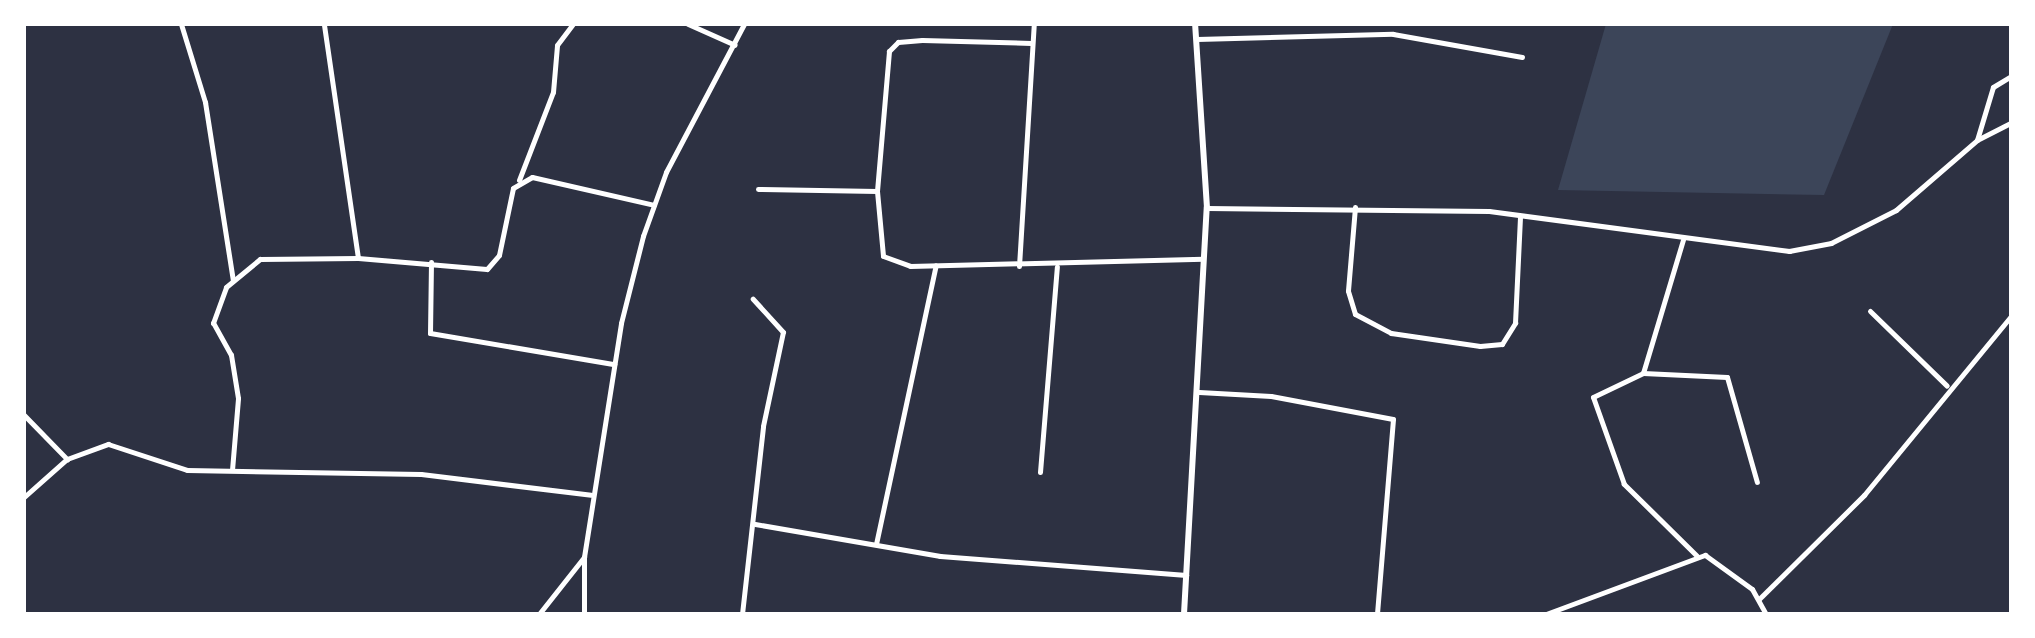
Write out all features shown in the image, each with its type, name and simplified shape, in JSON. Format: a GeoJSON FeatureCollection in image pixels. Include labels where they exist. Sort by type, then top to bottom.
{"type":"FeatureCollection","features":[{"type":"Feature","properties":{"kind":"street"},"geometry":{"type":"LineString","coordinates":[[181,24],[205,102],[233,281]]}},
{"type":"Feature","properties":{"kind":"street"},"geometry":{"type":"LineString","coordinates":[[324,24],[358,258]]}},
{"type":"Feature","properties":{"kind":"street"},"geometry":{"type":"LineString","coordinates":[[232,470],[238,398],[231,355],[213,323],[233,281],[260,259],[358,258],[431,262],[468,270],[495,264],[519,180],[553,92],[557,45],[573,24]]}},
{"type":"Feature","properties":{"kind":"street"},"geometry":{"type":"LineString","coordinates":[[688,24],[735,45]]}},
{"type":"Feature","properties":{"kind":"street"},"geometry":{"type":"LineString","coordinates":[[584,614],[584,557],[591,495],[614,364],[654,205],[744,24]]}},
{"type":"Feature","properties":{"kind":"street"},"geometry":{"type":"LineString","coordinates":[[1019,266],[1034,24]]}},
{"type":"Feature","properties":{"kind":"street"},"geometry":{"type":"LineString","coordinates":[[1184,614],[1199,392],[1207,208],[1195,24]]}},
{"type":"Feature","properties":{"kind":"street"},"geometry":{"type":"LineString","coordinates":[[1197,39],[1393,34],[1522,57]]}},
{"type":"Feature","properties":{"kind":"street"},"geometry":{"type":"LineString","coordinates":[[1031,43],[898,42],[885,69],[877,191],[883,256],[892,265],[1057,267],[1203,259]]}},
{"type":"Feature","properties":{"kind":"street"},"geometry":{"type":"LineString","coordinates":[[1977,140],[1993,87],[2011,76]]}},
{"type":"Feature","properties":{"kind":"street"},"geometry":{"type":"LineString","coordinates":[[1207,208],[1355,207],[1608,223],[1756,252],[1831,243],[1927,188],[1977,140],[2011,123]]}},
{"type":"Feature","properties":{"kind":"street"},"geometry":{"type":"LineString","coordinates":[[519,180],[654,205]]}},
{"type":"Feature","properties":{"kind":"street"},"geometry":{"type":"LineString","coordinates":[[758,189],[877,191]]}},
{"type":"Feature","properties":{"kind":"street"},"geometry":{"type":"LineString","coordinates":[[1355,207],[1348,291],[1355,314],[1391,333],[1480,346],[1502,344],[1515,323],[1520,217]]}},
{"type":"Feature","properties":{"kind":"street"},"geometry":{"type":"LineString","coordinates":[[1643,373],[1684,239]]}},
{"type":"Feature","properties":{"kind":"street"},"geometry":{"type":"LineString","coordinates":[[431,262],[430,333],[614,364]]}},
{"type":"Feature","properties":{"kind":"street"},"geometry":{"type":"LineString","coordinates":[[876,544],[936,265]]}},
{"type":"Feature","properties":{"kind":"street"},"geometry":{"type":"LineString","coordinates":[[1040,472],[1057,267]]}},
{"type":"Feature","properties":{"kind":"street"},"geometry":{"type":"LineString","coordinates":[[742,614],[755,524],[763,426],[783,332],[753,299]]}},
{"type":"Feature","properties":{"kind":"street"},"geometry":{"type":"LineString","coordinates":[[1870,311],[1947,386]]}},
{"type":"Feature","properties":{"kind":"street"},"geometry":{"type":"LineString","coordinates":[[1759,599],[1864,495],[1947,386],[2011,316]]}},
{"type":"Feature","properties":{"kind":"street"},"geometry":{"type":"LineString","coordinates":[[1697,556],[1624,484],[1596,417],[1593,397],[1600,389],[1643,373],[1731,380],[1757,482]]}},
{"type":"Feature","properties":{"kind":"street"},"geometry":{"type":"LineString","coordinates":[[1199,392],[1271,396],[1393,419],[1377,614]]}},
{"type":"Feature","properties":{"kind":"street"},"geometry":{"type":"LineString","coordinates":[[24,415],[67,459]]}},
{"type":"Feature","properties":{"kind":"street"},"geometry":{"type":"LineString","coordinates":[[24,497],[67,459],[108,444],[170,468],[421,474],[591,495]]}},
{"type":"Feature","properties":{"kind":"street"},"geometry":{"type":"LineString","coordinates":[[755,524],[999,563],[1186,575]]}},
{"type":"Feature","properties":{"kind":"street"},"geometry":{"type":"LineString","coordinates":[[1546,614],[1601,599],[1697,556],[1712,556],[1759,599],[1766,614]]}},
{"type":"Feature","properties":{"kind":"street"},"geometry":{"type":"LineString","coordinates":[[539,614],[584,557]]}},
{"type":"Feature","properties":{"kind":"shaded area"},"geometry":{"type":"Polygon","coordinates":[[[1606,24],[1893,24],[1824,195],[1558,190],[1606,24]]]}}]}
